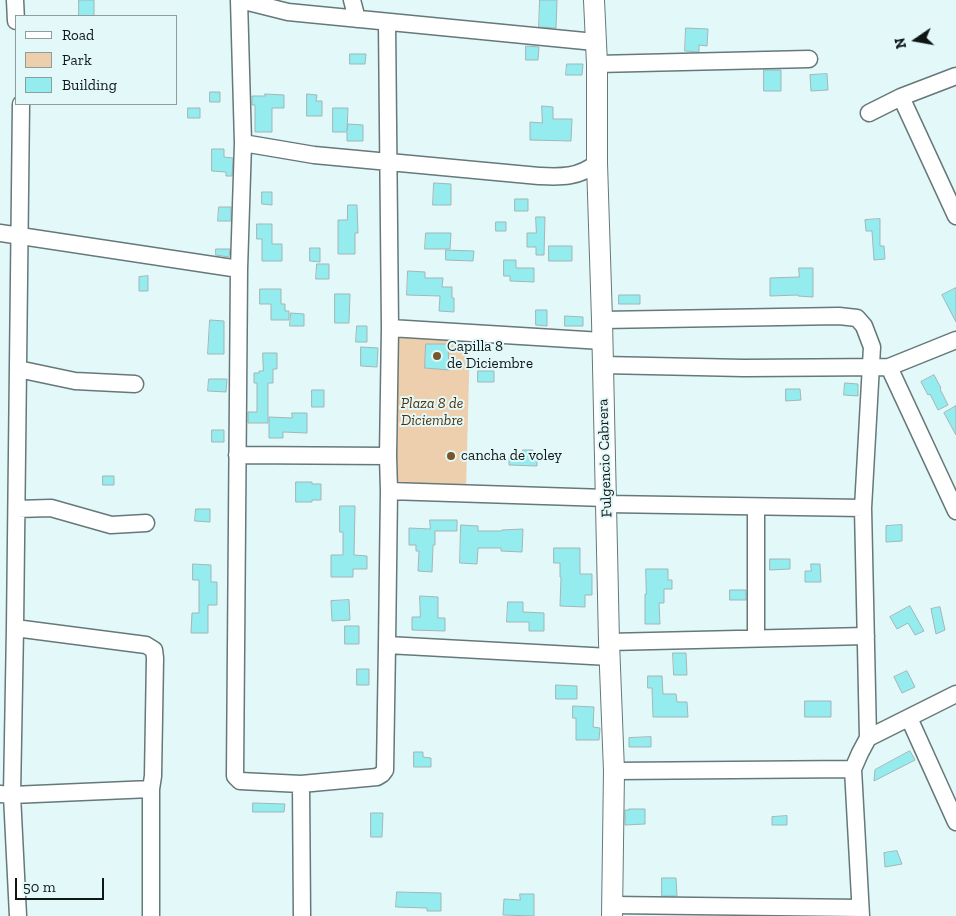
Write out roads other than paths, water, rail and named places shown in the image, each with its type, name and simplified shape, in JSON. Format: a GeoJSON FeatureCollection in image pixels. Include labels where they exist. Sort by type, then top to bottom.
{"type":"FeatureCollection","features":[{"type":"Feature","properties":{"kind":"main road","name":"Fulgencio Cabrera"},"geometry":{"type":"LineString","coordinates":[[594,0],[614,770],[612,910]]}},
{"type":"Feature","properties":{"kind":"street"},"geometry":{"type":"LineString","coordinates":[[15,0],[16,15]]}},
{"type":"Feature","properties":{"kind":"street"},"geometry":{"type":"LineString","coordinates":[[387,22],[390,328],[384,772],[377,777],[301,784],[240,781],[236,776],[237,455],[243,142],[239,0],[288,12],[596,42]]}},
{"type":"Feature","properties":{"kind":"street"},"geometry":{"type":"LineString","coordinates":[[352,0],[357,18]]}},
{"type":"Feature","properties":{"kind":"street"},"geometry":{"type":"LineString","coordinates":[[597,64],[809,59]]}},
{"type":"Feature","properties":{"kind":"street"},"geometry":{"type":"LineString","coordinates":[[869,112],[956,76]]}},
{"type":"Feature","properties":{"kind":"street"},"geometry":{"type":"LineString","coordinates":[[901,98],[956,216]]}},
{"type":"Feature","properties":{"kind":"street"},"geometry":{"type":"LineString","coordinates":[[18,916],[6,794],[15,628],[21,105]]}},
{"type":"Feature","properties":{"kind":"street"},"geometry":{"type":"LineString","coordinates":[[243,142],[314,155],[497,173],[563,177],[589,170],[597,164]]}},
{"type":"Feature","properties":{"kind":"street"},"geometry":{"type":"LineString","coordinates":[[0,233],[240,269]]}},
{"type":"Feature","properties":{"kind":"street"},"geometry":{"type":"LineString","coordinates":[[602,320],[850,317],[857,318],[864,326],[872,347],[863,508],[868,738],[853,769],[860,912],[612,910]]}},
{"type":"Feature","properties":{"kind":"street"},"geometry":{"type":"LineString","coordinates":[[390,328],[602,341]]}},
{"type":"Feature","properties":{"kind":"street"},"geometry":{"type":"LineString","coordinates":[[603,365],[744,368],[889,367],[956,340]]}},
{"type":"Feature","properties":{"kind":"street"},"geometry":{"type":"LineString","coordinates":[[889,367],[956,511]]}},
{"type":"Feature","properties":{"kind":"street"},"geometry":{"type":"LineString","coordinates":[[18,369],[76,381],[135,384]]}},
{"type":"Feature","properties":{"kind":"street"},"geometry":{"type":"LineString","coordinates":[[237,455],[388,456]]}},
{"type":"Feature","properties":{"kind":"street"},"geometry":{"type":"LineString","coordinates":[[389,491],[756,507],[863,508]]}},
{"type":"Feature","properties":{"kind":"street"},"geometry":{"type":"LineString","coordinates":[[756,507],[756,638]]}},
{"type":"Feature","properties":{"kind":"street"},"geometry":{"type":"LineString","coordinates":[[16,509],[50,508],[110,525],[146,523]]}},
{"type":"Feature","properties":{"kind":"street"},"geometry":{"type":"LineString","coordinates":[[15,628],[146,645],[154,650],[151,916]]}},
{"type":"Feature","properties":{"kind":"street"},"geometry":{"type":"LineString","coordinates":[[387,645],[610,650],[756,638],[866,636]]}},
{"type":"Feature","properties":{"kind":"street"},"geometry":{"type":"LineString","coordinates":[[868,738],[956,694]]}},
{"type":"Feature","properties":{"kind":"street"},"geometry":{"type":"LineString","coordinates":[[910,718],[956,822]]}},
{"type":"Feature","properties":{"kind":"street"},"geometry":{"type":"LineString","coordinates":[[614,770],[853,769]]}},
{"type":"Feature","properties":{"kind":"street"},"geometry":{"type":"LineString","coordinates":[[301,784],[302,916]]}},
{"type":"Feature","properties":{"kind":"street"},"geometry":{"type":"LineString","coordinates":[[6,794],[151,789]]}},
{"type":"Feature","properties":{"kind":"place","name":"Capilla 8 de Diciembre"},"geometry":{"type":"Point","coordinates":[437,356]}},
{"type":"Feature","properties":{"kind":"place","name":"cancha de voley"},"geometry":{"type":"Point","coordinates":[451,456]}},
{"type":"Feature","properties":{"kind":"park label","name":"Plaza 8 de Diciembre"},"geometry":{"type":"Point","coordinates":[432,412]}}]}
